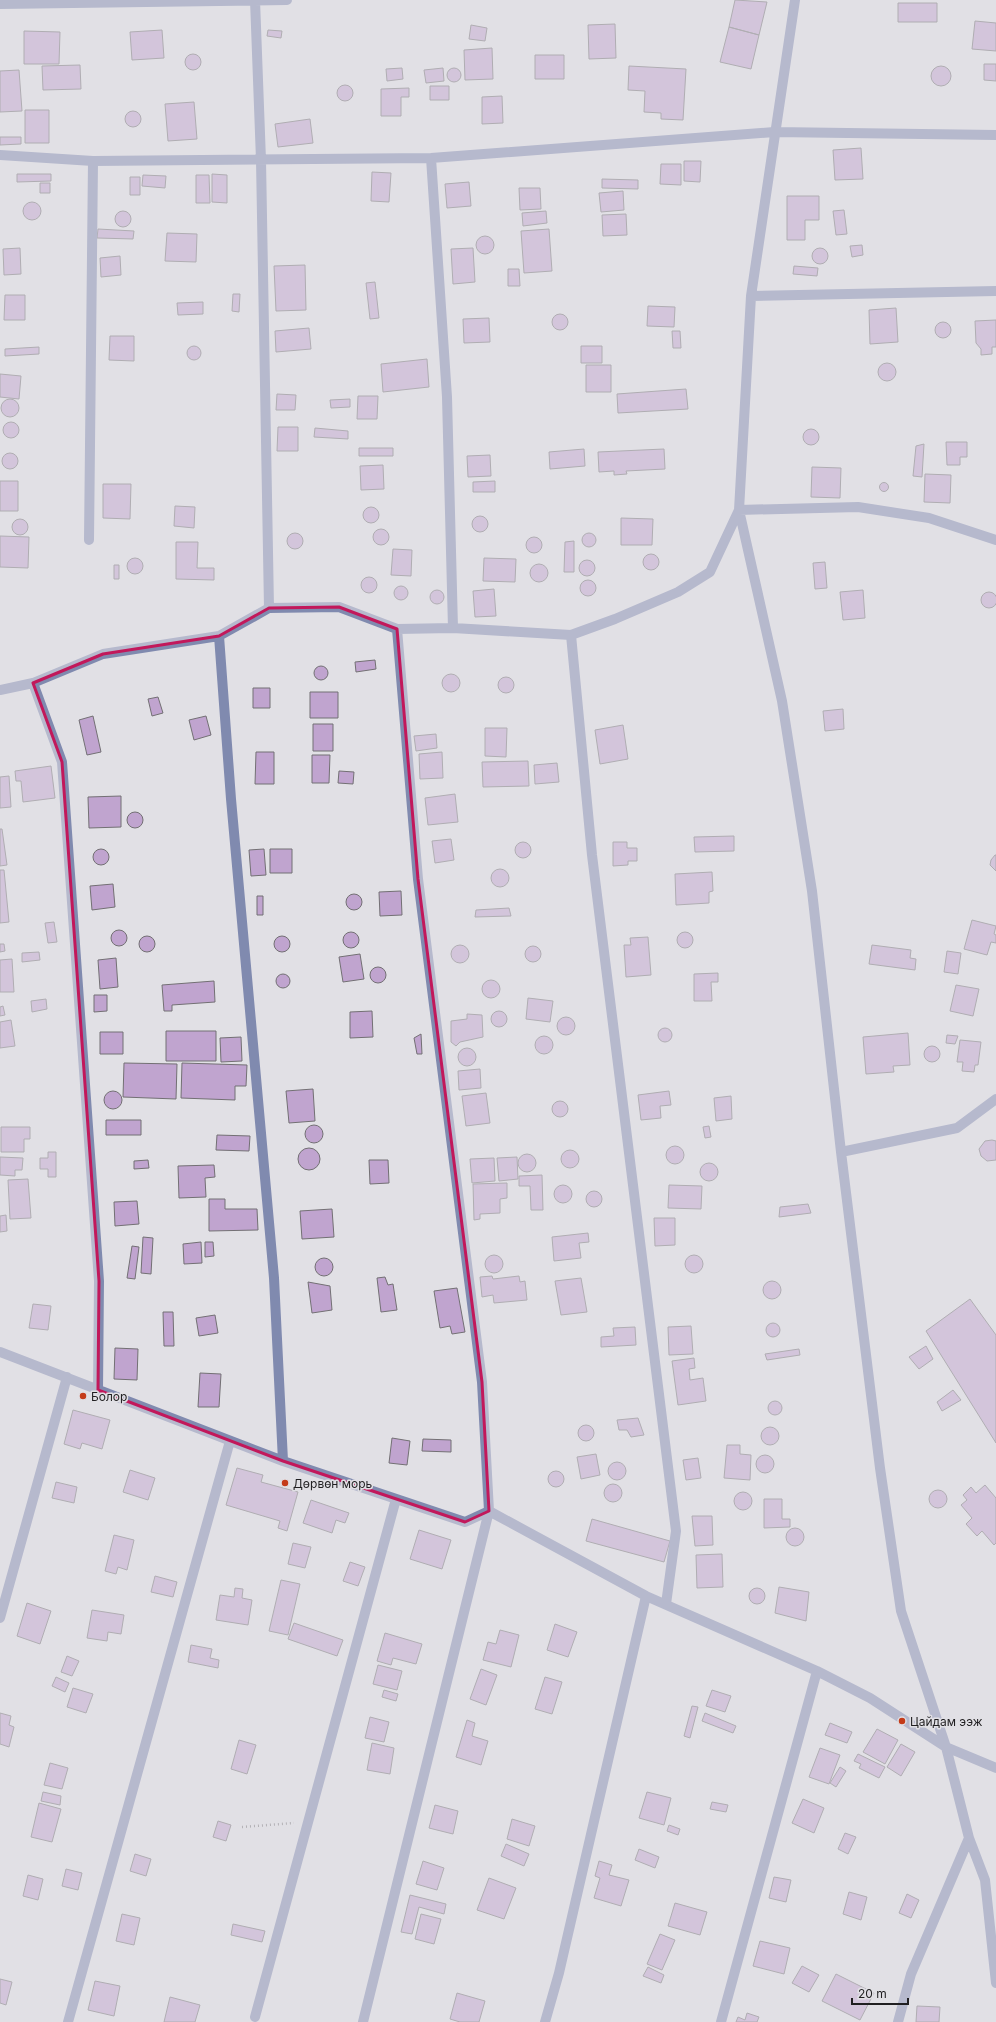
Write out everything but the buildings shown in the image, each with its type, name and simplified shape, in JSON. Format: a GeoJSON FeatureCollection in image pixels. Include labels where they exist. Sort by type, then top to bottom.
{"type":"FeatureCollection","features":[{"type":"Feature","properties":{"kind":"street"},"geometry":{"type":"LineString","coordinates":[[0,4],[287,0]]}},
{"type":"Feature","properties":{"kind":"street"},"geometry":{"type":"LineString","coordinates":[[795,0],[774,132],[751,296],[739,510],[782,701],[812,891],[841,1152],[880,1468],[901,1610],[946,1747],[968,1838],[985,1880],[996,1983]]}},
{"type":"Feature","properties":{"kind":"street"},"geometry":{"type":"LineString","coordinates":[[255,1],[261,160],[269,608]]}},
{"type":"Feature","properties":{"kind":"street"},"geometry":{"type":"LineString","coordinates":[[0,155],[93,161],[430,158],[774,132],[996,135]]}},
{"type":"Feature","properties":{"kind":"street"},"geometry":{"type":"LineString","coordinates":[[430,158],[447,398],[453,628]]}},
{"type":"Feature","properties":{"kind":"street"},"geometry":{"type":"LineString","coordinates":[[89,540],[93,161]]}},
{"type":"Feature","properties":{"kind":"street"},"geometry":{"type":"LineString","coordinates":[[751,296],[996,291]]}},
{"type":"Feature","properties":{"kind":"street"},"geometry":{"type":"LineString","coordinates":[[739,510],[858,507],[929,518],[996,540]]}},
{"type":"Feature","properties":{"kind":"street"},"geometry":{"type":"LineString","coordinates":[[0,690],[33,683],[103,654],[218,636],[269,608],[339,607],[397,629],[453,628],[571,635],[615,620],[678,592],[710,572],[739,510]]}},
{"type":"Feature","properties":{"kind":"street"},"geometry":{"type":"LineString","coordinates":[[363,2022],[489,1511],[482,1382],[418,879],[397,629]]}},
{"type":"Feature","properties":{"kind":"street"},"geometry":{"type":"LineString","coordinates":[[571,635],[592,855],[676,1531],[666,1604]]}},
{"type":"Feature","properties":{"kind":"street"},"geometry":{"type":"LineString","coordinates":[[218,636],[231,799],[274,1278],[283,1461]]}},
{"type":"Feature","properties":{"kind":"street"},"geometry":{"type":"LineString","coordinates":[[33,683],[62,762],[99,1281],[98,1390]]}},
{"type":"Feature","properties":{"kind":"street"},"geometry":{"type":"LineString","coordinates":[[841,1152],[957,1128],[996,1099]]}},
{"type":"Feature","properties":{"kind":"street"},"geometry":{"type":"LineString","coordinates":[[0,1352],[283,1461],[465,1522],[489,1511]]}},
{"type":"Feature","properties":{"kind":"street"},"geometry":{"type":"LineString","coordinates":[[0,1618],[67,1377]]}},
{"type":"Feature","properties":{"kind":"street"},"geometry":{"type":"LineString","coordinates":[[68,2022],[230,1441]]}},
{"type":"Feature","properties":{"kind":"street"},"geometry":{"type":"LineString","coordinates":[[255,2016],[396,1499]]}},
{"type":"Feature","properties":{"kind":"street"},"geometry":{"type":"LineString","coordinates":[[489,1511],[646,1596],[817,1671],[870,1698],[946,1747],[996,1768]]}},
{"type":"Feature","properties":{"kind":"street"},"geometry":{"type":"LineString","coordinates":[[545,2022],[559,1973],[646,1596]]}},
{"type":"Feature","properties":{"kind":"street"},"geometry":{"type":"LineString","coordinates":[[721,2022],[817,1671]]}},
{"type":"Feature","properties":{"kind":"street"},"geometry":{"type":"LineString","coordinates":[[898,2022],[911,1974],[968,1838]]}},
{"type":"Feature","properties":{"kind":"path"},"geometry":{"type":"LineString","coordinates":[[242,1827],[308,1823]]}},
{"type":"Feature","properties":{"kind":"highlighted area"},"geometry":{"type":"Polygon","coordinates":[[[339,607],[397,629],[418,879],[482,1382],[489,1511],[465,1522],[283,1461],[98,1390],[99,1281],[62,762],[33,683],[103,654],[219,636],[269,608],[339,607]]]}},
{"type":"Feature","properties":{"kind":"place","name":"Болор"},"geometry":{"type":"Point","coordinates":[83,1396]}},
{"type":"Feature","properties":{"kind":"place","name":"Дөрвөн морь"},"geometry":{"type":"Point","coordinates":[285,1483]}},
{"type":"Feature","properties":{"kind":"place","name":"Цайдам ээж"},"geometry":{"type":"Point","coordinates":[902,1721]}}]}
